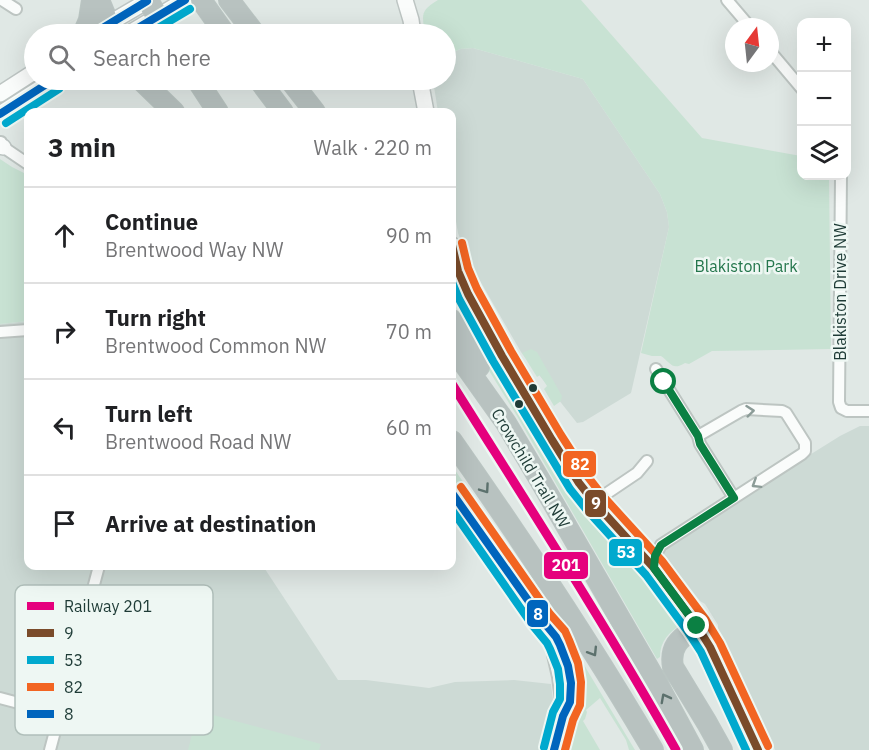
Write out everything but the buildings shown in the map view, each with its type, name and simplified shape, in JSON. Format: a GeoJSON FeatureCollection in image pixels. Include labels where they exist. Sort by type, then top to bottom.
{"type":"FeatureCollection","features":[{"type":"Feature","properties":{"kind":"highway"},"geometry":{"type":"LineString","coordinates":[[87,24],[92,0]]}},
{"type":"Feature","properties":{"kind":"highway"},"geometry":{"type":"LineString","coordinates":[[99,0],[103,24]]}},
{"type":"Feature","properties":{"kind":"highway"},"geometry":{"type":"LineString","coordinates":[[149,0],[162,24]]}},
{"type":"Feature","properties":{"kind":"highway"},"geometry":{"type":"LineString","coordinates":[[209,1],[221,24]]}},
{"type":"Feature","properties":{"kind":"highway"},"geometry":{"type":"LineString","coordinates":[[209,1],[241,24]]}},
{"type":"Feature","properties":{"kind":"highway"},"geometry":{"type":"LineString","coordinates":[[151,90],[170,108]]}},
{"type":"Feature","properties":{"kind":"highway"},"geometry":{"type":"LineString","coordinates":[[204,90],[215,108]]}},
{"type":"Feature","properties":{"kind":"highway"},"geometry":{"type":"LineString","coordinates":[[266,90],[280,108]]}},
{"type":"Feature","properties":{"kind":"highway"},"geometry":{"type":"LineString","coordinates":[[298,90],[312,108]]}},
{"type":"Feature","properties":{"kind":"highway"},"geometry":{"type":"LineString","coordinates":[[456,327],[484,375],[506,423]]}},
{"type":"Feature","properties":{"kind":"highway","name":"Crowchild Trail NW"},"geometry":{"type":"LineString","coordinates":[[456,353],[506,423],[634,642],[693,750]]}},
{"type":"Feature","properties":{"kind":"highway"},"geometry":{"type":"LineString","coordinates":[[456,447],[538,565],[653,750]]}},
{"type":"Feature","properties":{"kind":"highway"},"geometry":{"type":"LineString","coordinates":[[697,626],[675,647],[671,657],[673,667],[722,750]]}},
{"type":"Feature","properties":{"kind":"street"},"geometry":{"type":"LineString","coordinates":[[2,0],[16,9]]}},
{"type":"Feature","properties":{"kind":"street"},"geometry":{"type":"LineString","coordinates":[[114,24],[149,0]]}},
{"type":"Feature","properties":{"kind":"street"},"geometry":{"type":"LineString","coordinates":[[727,0],[742,18]]}},
{"type":"Feature","properties":{"kind":"street"},"geometry":{"type":"LineString","coordinates":[[153,24],[209,1]]}},
{"type":"Feature","properties":{"kind":"street"},"geometry":{"type":"LineString","coordinates":[[408,1],[411,24]]}},
{"type":"Feature","properties":{"kind":"street"},"geometry":{"type":"LineString","coordinates":[[779,62],[797,84]]}},
{"type":"Feature","properties":{"kind":"street"},"geometry":{"type":"LineString","coordinates":[[0,94],[24,78]]}},
{"type":"Feature","properties":{"kind":"street"},"geometry":{"type":"LineString","coordinates":[[0,114],[37,90]]}},
{"type":"Feature","properties":{"kind":"street"},"geometry":{"type":"LineString","coordinates":[[422,90],[425,108]]}},
{"type":"Feature","properties":{"kind":"street"},"geometry":{"type":"LineString","coordinates":[[1,145],[24,161]]}},
{"type":"Feature","properties":{"kind":"street","name":"Blakiston Drive NW"},"geometry":{"type":"LineString","coordinates":[[841,180],[839,402],[841,408],[846,411],[869,411]]}},
{"type":"Feature","properties":{"kind":"street"},"geometry":{"type":"LineString","coordinates":[[456,260],[468,294],[579,483],[654,568],[710,647],[758,750]]}},
{"type":"Feature","properties":{"kind":"street"},"geometry":{"type":"LineString","coordinates":[[0,332],[24,330]]}},
{"type":"Feature","properties":{"kind":"street"},"geometry":{"type":"LineString","coordinates":[[656,369],[734,498]]}},
{"type":"Feature","properties":{"kind":"street"},"geometry":{"type":"LineString","coordinates":[[654,568],[655,556],[661,545],[805,450],[805,443],[786,413],[779,410],[746,409],[698,436]]}},
{"type":"Feature","properties":{"kind":"street"},"geometry":{"type":"LineString","coordinates":[[594,502],[637,473],[647,460]]}},
{"type":"Feature","properties":{"kind":"street"},"geometry":{"type":"LineString","coordinates":[[94,585],[98,570]]}},
{"type":"Feature","properties":{"kind":"street"},"geometry":{"type":"LineString","coordinates":[[554,750],[562,716],[558,676],[559,655]]}},
{"type":"Feature","properties":{"kind":"street"},"geometry":{"type":"LineString","coordinates":[[0,698],[15,702]]}},
{"type":"Feature","properties":{"kind":"street"},"geometry":{"type":"LineString","coordinates":[[50,750],[54,735]]}},
{"type":"Feature","properties":{"kind":"shaded area"},"geometry":{"type":"Polygon","coordinates":[[[473,48],[583,79],[660,194],[667,212],[669,227],[631,393],[583,422],[577,423],[521,352],[468,260],[458,233],[456,221],[456,108],[437,108],[435,90],[456,90],[456,51],[473,48]]]}},
{"type":"Feature","properties":{"kind":"shaded area"},"geometry":{"type":"Polygon","coordinates":[[[24,321],[24,570],[266,570],[338,680],[366,680],[429,688],[455,682],[514,680],[551,684],[555,716],[546,750],[0,750],[0,324],[24,321]]]}},
{"type":"Feature","properties":{"kind":"shaded area"},"geometry":{"type":"Polygon","coordinates":[[[860,426],[869,426],[869,750],[775,750],[718,630],[718,625],[705,604],[700,601],[661,548],[840,436],[860,426]]]}},
{"type":"Feature","properties":{"kind":"green space","name":"Blakiston Park"},"geometry":{"type":"Polygon","coordinates":[[[438,0],[581,0],[702,138],[797,155],[797,180],[829,180],[831,349],[712,351],[689,364],[677,366],[672,365],[661,356],[641,353],[669,227],[667,212],[660,194],[583,79],[473,48],[456,51],[456,24],[424,24],[425,10],[438,0]]]}},
{"type":"Feature","properties":{"kind":"green space"},"geometry":{"type":"Polygon","coordinates":[[[0,159],[24,173],[24,321],[0,324],[0,159]]]}},
{"type":"Feature","properties":{"kind":"green space"},"geometry":{"type":"Polygon","coordinates":[[[531,349],[537,352],[562,396],[561,401],[554,406],[544,389],[547,386],[540,375],[537,377],[522,353],[531,349]]]}},
{"type":"Feature","properties":{"kind":"green space"},"geometry":{"type":"Polygon","coordinates":[[[492,367],[542,450],[545,449],[565,481],[587,510],[647,575],[682,621],[682,624],[666,638],[660,657],[657,659],[488,369],[492,367]]]}},
{"type":"Feature","properties":{"kind":"green space"},"geometry":{"type":"Polygon","coordinates":[[[456,472],[564,630],[635,750],[629,750],[626,740],[600,698],[586,710],[583,721],[600,750],[566,750],[575,703],[576,680],[571,657],[559,633],[456,487],[456,472]]]}},
{"type":"Feature","properties":{"kind":"green space"},"geometry":{"type":"Polygon","coordinates":[[[213,715],[321,744],[319,750],[188,750],[192,735],[213,735],[213,715]]]}},
{"type":"Feature","properties":{"kind":"rail line","name":"201"},"geometry":{"type":"LineString","coordinates":[[456,390],[594,611],[676,750]]}},
{"type":"Feature","properties":{"kind":"transit line","name":"8"},"geometry":{"type":"LineString","coordinates":[[145,24],[185,0]]}},
{"type":"Feature","properties":{"kind":"transit line","name":"8"},"geometry":{"type":"LineString","coordinates":[[109,24],[147,1]]}},
{"type":"Feature","properties":{"kind":"transit line","name":"53"},"geometry":{"type":"LineString","coordinates":[[165,24],[190,9]]}},
{"type":"Feature","properties":{"kind":"transit line","name":"8"},"geometry":{"type":"LineString","coordinates":[[0,114],[37,90]]}},
{"type":"Feature","properties":{"kind":"transit line","name":"53"},"geometry":{"type":"LineString","coordinates":[[29,108],[57,90]]}},
{"type":"Feature","properties":{"kind":"transit line","name":"53"},"geometry":{"type":"LineString","coordinates":[[6,123],[24,111]]}},
{"type":"Feature","properties":{"kind":"transit line","name":"82"},"geometry":{"type":"LineString","coordinates":[[462,243],[468,268],[477,289],[561,435],[602,495],[662,561],[706,620],[720,643],[768,746]]}},
{"type":"Feature","properties":{"kind":"transit line","name":"9"},"geometry":{"type":"LineString","coordinates":[[456,262],[468,294],[502,356],[579,483],[654,568],[697,626],[710,647],[758,750]]}},
{"type":"Feature","properties":{"kind":"transit line","name":"53"},"geometry":{"type":"LineString","coordinates":[[456,292],[493,361],[570,489],[646,575],[701,652],[746,750]]}},
{"type":"Feature","properties":{"kind":"transit line","name":"82"},"geometry":{"type":"LineString","coordinates":[[461,487],[550,614],[565,631],[569,640],[578,663],[581,682],[580,705],[573,720],[565,750]]}},
{"type":"Feature","properties":{"kind":"transit line","name":"8"},"geometry":{"type":"LineString","coordinates":[[456,499],[560,645],[568,666],[571,683],[570,702],[563,716],[554,750]]}},
{"type":"Feature","properties":{"kind":"transit line","name":"53"},"geometry":{"type":"LineString","coordinates":[[456,516],[547,643],[558,669],[560,699],[553,712],[544,747]]}},
{"type":"Feature","properties":{"kind":"route"},"geometry":{"type":"LineString","coordinates":[[664,382],[734,498],[661,545],[655,556],[654,568],[697,626]]}}]}
